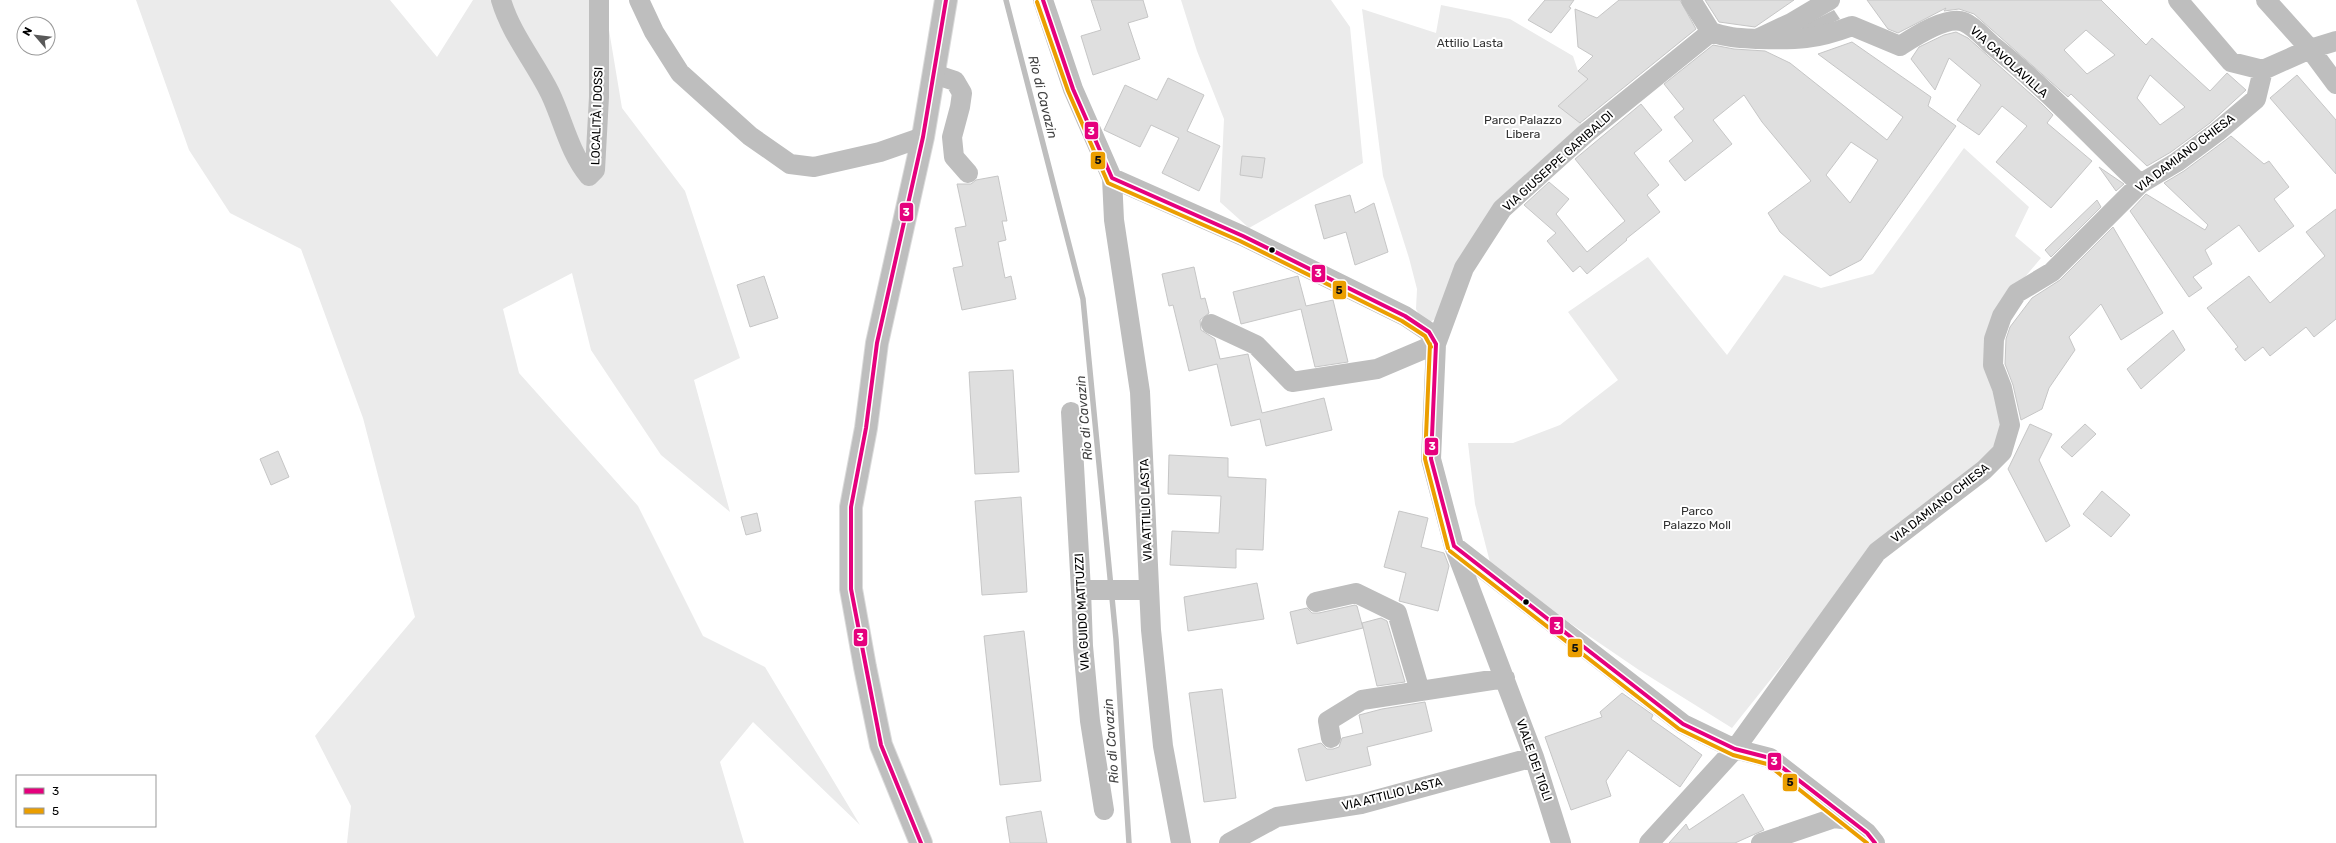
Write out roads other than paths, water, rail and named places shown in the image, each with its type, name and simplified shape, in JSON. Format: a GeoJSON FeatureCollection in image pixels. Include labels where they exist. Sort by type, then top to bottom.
{"type":"FeatureCollection","features":[{"type":"Feature","properties":{"kind":"main road"},"geometry":{"type":"LineString","coordinates":[[921,843],[881,746],[851,589],[851,507],[866,428],[877,343],[923,137],[946,0]]}},
{"type":"Feature","properties":{"kind":"street","name":"LOCALITÀ I DOSSI"},"geometry":{"type":"LineString","coordinates":[[501,0],[506,18],[550,92],[579,163],[589,176],[595,170],[596,163],[599,97],[599,0]]}},
{"type":"Feature","properties":{"kind":"street"},"geometry":{"type":"LineString","coordinates":[[639,0],[654,32],[680,73],[750,136],[790,164],[814,167],[880,152],[923,137]]}},
{"type":"Feature","properties":{"kind":"street"},"geometry":{"type":"LineString","coordinates":[[1043,0],[1073,89],[1112,178],[1243,236],[1405,316],[1429,332],[1436,344],[1340,383],[1292,382],[1256,346],[1210,324]]}},
{"type":"Feature","properties":{"kind":"street"},"geometry":{"type":"LineString","coordinates":[[1691,0],[1711,32],[1739,39],[1757,38],[1791,23],[1830,0]]}},
{"type":"Feature","properties":{"kind":"street"},"geometry":{"type":"LineString","coordinates":[[2178,0],[2231,62],[2263,70],[2310,49],[2336,41]]}},
{"type":"Feature","properties":{"kind":"street"},"geometry":{"type":"LineString","coordinates":[[2266,0],[2310,49],[2336,84]]}},
{"type":"Feature","properties":{"kind":"street","name":"VIA CAVOLAVILLA"},"geometry":{"type":"LineString","coordinates":[[1757,38],[1792,41],[1822,37],[1852,26],[1900,46],[1919,34],[1940,25],[1951,22],[1964,22],[2007,57],[2140,184]]}},
{"type":"Feature","properties":{"kind":"street","name":"VIA GIUSEPPE GARIBALDI"},"geometry":{"type":"LineString","coordinates":[[1454,546],[1431,459],[1436,344],[1464,268],[1502,209],[1585,134],[1711,32]]}},
{"type":"Feature","properties":{"kind":"street","name":"VIA DAMIANO CHIESA"},"geometry":{"type":"LineString","coordinates":[[1649,843],[1735,749],[1876,552],[1984,470],[2002,452],[2010,425],[2002,388],[1993,365],[1994,339],[2002,316],[2017,293],[2052,272],[2140,184],[2155,177],[2183,158],[2217,132],[2256,98],[2263,70]]}},
{"type":"Feature","properties":{"kind":"street"},"geometry":{"type":"LineString","coordinates":[[934,74],[955,81],[962,93],[952,137],[954,157],[968,173]]}},
{"type":"Feature","properties":{"kind":"street","name":"VIA ATTILIO LASTA"},"geometry":{"type":"LineString","coordinates":[[1112,178],[1114,220],[1140,392],[1150,630],[1164,746],[1181,843]]}},
{"type":"Feature","properties":{"kind":"street","name":"VIA GUIDO MATTUZZI"},"geometry":{"type":"LineString","coordinates":[[1070,412],[1082,590],[1083,646],[1089,713],[1104,810]]}},
{"type":"Feature","properties":{"kind":"street"},"geometry":{"type":"LineString","coordinates":[[1454,546],[1683,724],[1735,749],[1770,758],[1867,833],[1875,843]]}},
{"type":"Feature","properties":{"kind":"street","name":"VIALE DEI TIGLI"},"geometry":{"type":"LineString","coordinates":[[1454,546],[1534,757],[1561,843]]}},
{"type":"Feature","properties":{"kind":"street"},"geometry":{"type":"LineString","coordinates":[[1082,590],[1149,590]]}},
{"type":"Feature","properties":{"kind":"street"},"geometry":{"type":"LineString","coordinates":[[1316,602],[1356,593],[1397,613],[1420,691]]}},
{"type":"Feature","properties":{"kind":"street"},"geometry":{"type":"LineString","coordinates":[[1331,738],[1328,721],[1362,700],[1505,678]]}},
{"type":"Feature","properties":{"kind":"street","name":"VIA ATTILIO LASTA"},"geometry":{"type":"LineString","coordinates":[[1229,843],[1277,817],[1361,804],[1534,757]]}},
{"type":"Feature","properties":{"kind":"street"},"geometry":{"type":"LineString","coordinates":[[1761,843],[1834,818],[1850,820]]}},
{"type":"Feature","properties":{"kind":"waterway","name":"Rio di Cavazin"},"geometry":{"type":"LineString","coordinates":[[1006,0],[1083,299],[1116,639],[1129,843]]}},
{"type":"Feature","properties":{"kind":"park label","name":"Attilio Lasta"},"geometry":{"type":"Point","coordinates":[1470,43]}},
{"type":"Feature","properties":{"kind":"park label","name":"Parco Palazzo Libera"},"geometry":{"type":"Point","coordinates":[1523,127]}},
{"type":"Feature","properties":{"kind":"park label","name":"Parco Palazzo Moll"},"geometry":{"type":"Point","coordinates":[1697,518]}}]}
